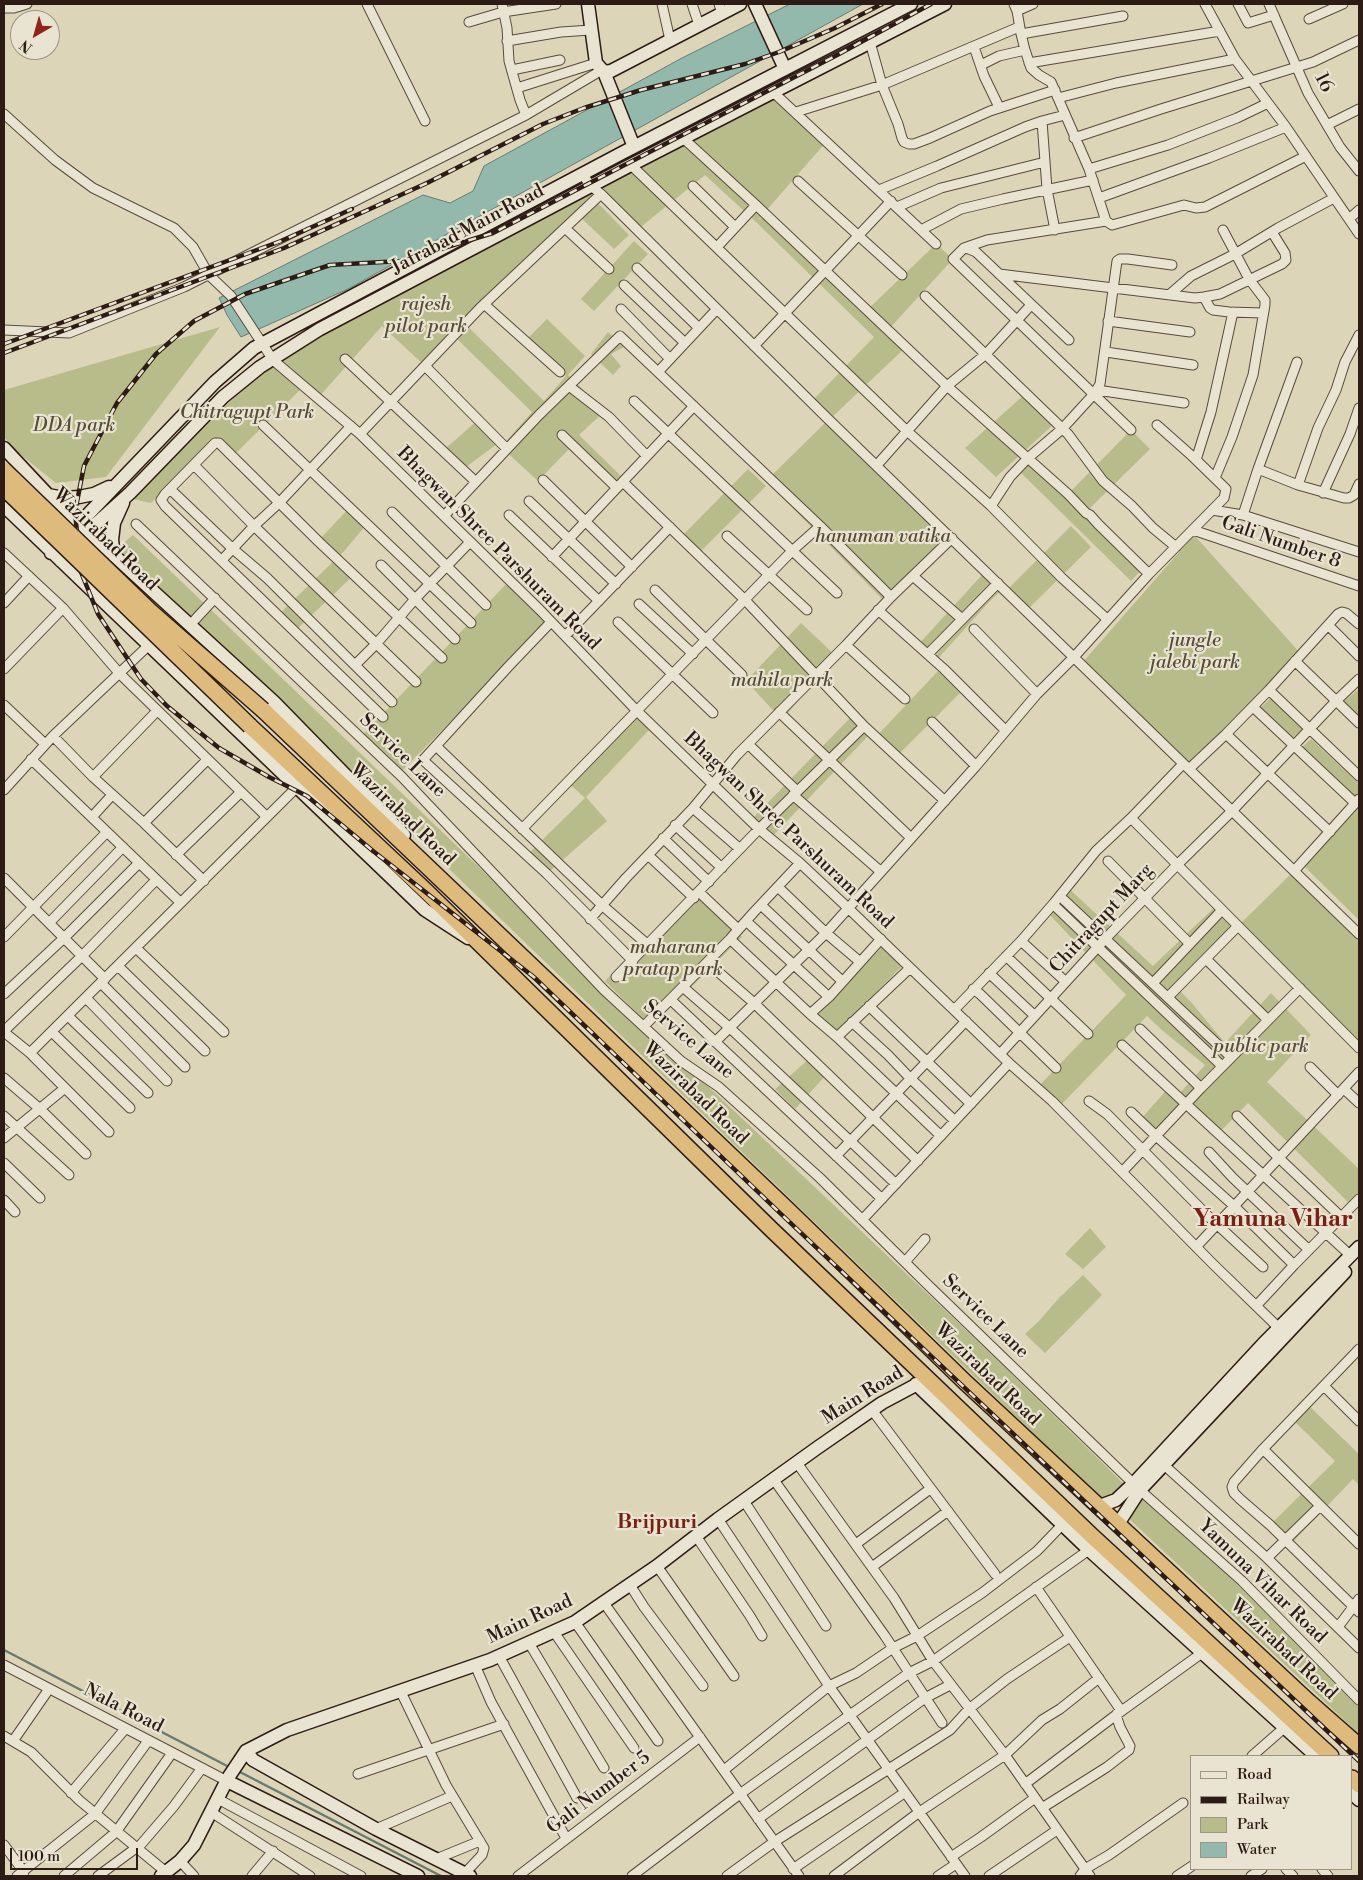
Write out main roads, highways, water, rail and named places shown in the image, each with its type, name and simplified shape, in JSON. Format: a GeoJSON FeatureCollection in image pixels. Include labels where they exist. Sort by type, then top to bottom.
{"type":"FeatureCollection","features":[{"type":"Feature","properties":{"kind":"highway","name":"Wazirabad Road"},"geometry":{"type":"LineString","coordinates":[[4,470],[150,611],[263,710],[1097,1507],[1118,1524],[1309,1702],[1359,1746]]}},
{"type":"Feature","properties":{"kind":"highway","name":"Wazirabad Road"},"geometry":{"type":"LineString","coordinates":[[4,488],[250,726],[426,891],[771,1229],[921,1381],[1094,1546],[1288,1724],[1314,1739],[1330,1755]]}},
{"type":"Feature","properties":{"kind":"highway"},"geometry":{"type":"LineString","coordinates":[[1288,1724],[1309,1702]]}},
{"type":"Feature","properties":{"kind":"highway"},"geometry":{"type":"LineString","coordinates":[[1314,1739],[1330,1721]]}},
{"type":"Feature","properties":{"kind":"highway"},"geometry":{"type":"LineString","coordinates":[[1353,1782],[1356,1795]]}},
{"type":"Feature","properties":{"kind":"main road"},"geometry":{"type":"LineString","coordinates":[[588,4],[591,30],[601,69],[634,147]]}},
{"type":"Feature","properties":{"kind":"main road"},"geometry":{"type":"LineString","coordinates":[[601,69],[611,71],[699,25],[720,9],[740,4]]}},
{"type":"Feature","properties":{"kind":"main road","name":"Jafrabad Main Road"},"geometry":{"type":"LineString","coordinates":[[61,561],[83,527],[121,479],[215,382],[254,348],[582,174],[911,4]]}},
{"type":"Feature","properties":{"kind":"main road","name":"Jafrabad Main Road"},"geometry":{"type":"LineString","coordinates":[[51,553],[130,493],[223,397],[260,367],[320,329],[596,190],[630,165],[945,4]]}},
{"type":"Feature","properties":{"kind":"main road"},"geometry":{"type":"LineString","coordinates":[[758,9],[785,69]]}},
{"type":"Feature","properties":{"kind":"main road"},"geometry":{"type":"LineString","coordinates":[[4,448],[48,495],[274,702],[463,894],[497,933]]}},
{"type":"Feature","properties":{"kind":"main road"},"geometry":{"type":"LineString","coordinates":[[48,495],[64,498],[94,494],[108,488],[121,479]]}},
{"type":"Feature","properties":{"kind":"main road"},"geometry":{"type":"LineString","coordinates":[[114,556],[112,540],[114,523],[120,507],[130,493]]}},
{"type":"Feature","properties":{"kind":"main road"},"geometry":{"type":"LineString","coordinates":[[4,506],[51,553],[298,786],[425,910],[486,951]]}},
{"type":"Feature","properties":{"kind":"main road"},"geometry":{"type":"LineString","coordinates":[[173,668],[184,667],[194,660],[204,638]]}},
{"type":"Feature","properties":{"kind":"main road"},"geometry":{"type":"LineString","coordinates":[[1118,1524],[1137,1486],[1357,1253]]}},
{"type":"Feature","properties":{"kind":"main road"},"geometry":{"type":"LineString","coordinates":[[921,1381],[1062,1525],[1094,1546],[1202,1654],[1288,1724],[1315,1755]]}},
{"type":"Feature","properties":{"kind":"main road","name":"Main Road"},"geometry":{"type":"LineString","coordinates":[[245,1752],[287,1730],[499,1656],[575,1622],[657,1566],[797,1462],[872,1410],[921,1381]]}},
{"type":"Feature","properties":{"kind":"main road"},"geometry":{"type":"LineString","coordinates":[[1097,1507],[1116,1500],[1164,1465],[1215,1403]]}},
{"type":"Feature","properties":{"kind":"main road"},"geometry":{"type":"LineString","coordinates":[[163,1874],[180,1861],[194,1845],[228,1779],[245,1752],[253,1760],[376,1829],[467,1875]]}},
{"type":"Feature","properties":{"kind":"main road"},"geometry":{"type":"LineString","coordinates":[[228,1779],[418,1876]]}},
{"type":"Feature","properties":{"kind":"water"},"geometry":{"type":"Polygon","coordinates":[[[790,4],[863,4],[348,289],[241,337],[227,315],[219,298],[423,195],[450,203],[473,191],[484,166],[682,58],[790,4]]]}},
{"type":"Feature","properties":{"kind":"waterway"},"geometry":{"type":"LineString","coordinates":[[4,1650],[231,1768]]}},
{"type":"Feature","properties":{"kind":"waterway"},"geometry":{"type":"LineString","coordinates":[[238,1771],[441,1876]]}},
{"type":"Feature","properties":{"kind":"railway"},"geometry":{"type":"LineString","coordinates":[[4,353],[284,248],[427,183],[543,124],[584,108],[641,90],[745,64],[779,52],[835,28],[882,4]]}},
{"type":"Feature","properties":{"kind":"railway"},"geometry":{"type":"LineString","coordinates":[[931,4],[839,54],[493,233],[401,261],[330,265],[245,294],[194,321],[156,354],[117,403],[84,466],[75,512],[81,572],[98,614],[141,679],[167,706],[219,748],[269,777],[307,796],[373,851],[535,978],[781,1214],[1353,1755]]}},
{"type":"Feature","properties":{"kind":"railway"},"geometry":{"type":"LineString","coordinates":[[4,344],[281,241],[352,209]]}},
{"type":"Feature","properties":{"kind":"railway"},"geometry":{"type":"LineString","coordinates":[[1353,1755],[1359,1761]]}},
{"type":"Feature","properties":{"kind":"district","name":"Yamuna Vihar"},"geometry":{"type":"Point","coordinates":[1273,1220]}},
{"type":"Feature","properties":{"kind":"district","name":"Brijpuri"},"geometry":{"type":"Point","coordinates":[657,1523]}},
{"type":"Feature","properties":{"kind":"park label","name":"rajesh pilot park"},"geometry":{"type":"Point","coordinates":[426,316]}},
{"type":"Feature","properties":{"kind":"park label","name":"Chitragupt Park"},"geometry":{"type":"Point","coordinates":[247,413]}},
{"type":"Feature","properties":{"kind":"park label","name":"DDA park"},"geometry":{"type":"Point","coordinates":[74,426]}},
{"type":"Feature","properties":{"kind":"park label","name":"hanuman vatika"},"geometry":{"type":"Point","coordinates":[883,537]}},
{"type":"Feature","properties":{"kind":"park label","name":"jungle jalebi park"},"geometry":{"type":"Point","coordinates":[1195,652]}},
{"type":"Feature","properties":{"kind":"park label","name":"mahila park"},"geometry":{"type":"Point","coordinates":[782,681]}},
{"type":"Feature","properties":{"kind":"park label","name":"maharana pratap park"},"geometry":{"type":"Point","coordinates":[673,959]}},
{"type":"Feature","properties":{"kind":"park label","name":"public park"},"geometry":{"type":"Point","coordinates":[1261,1047]}}]}
